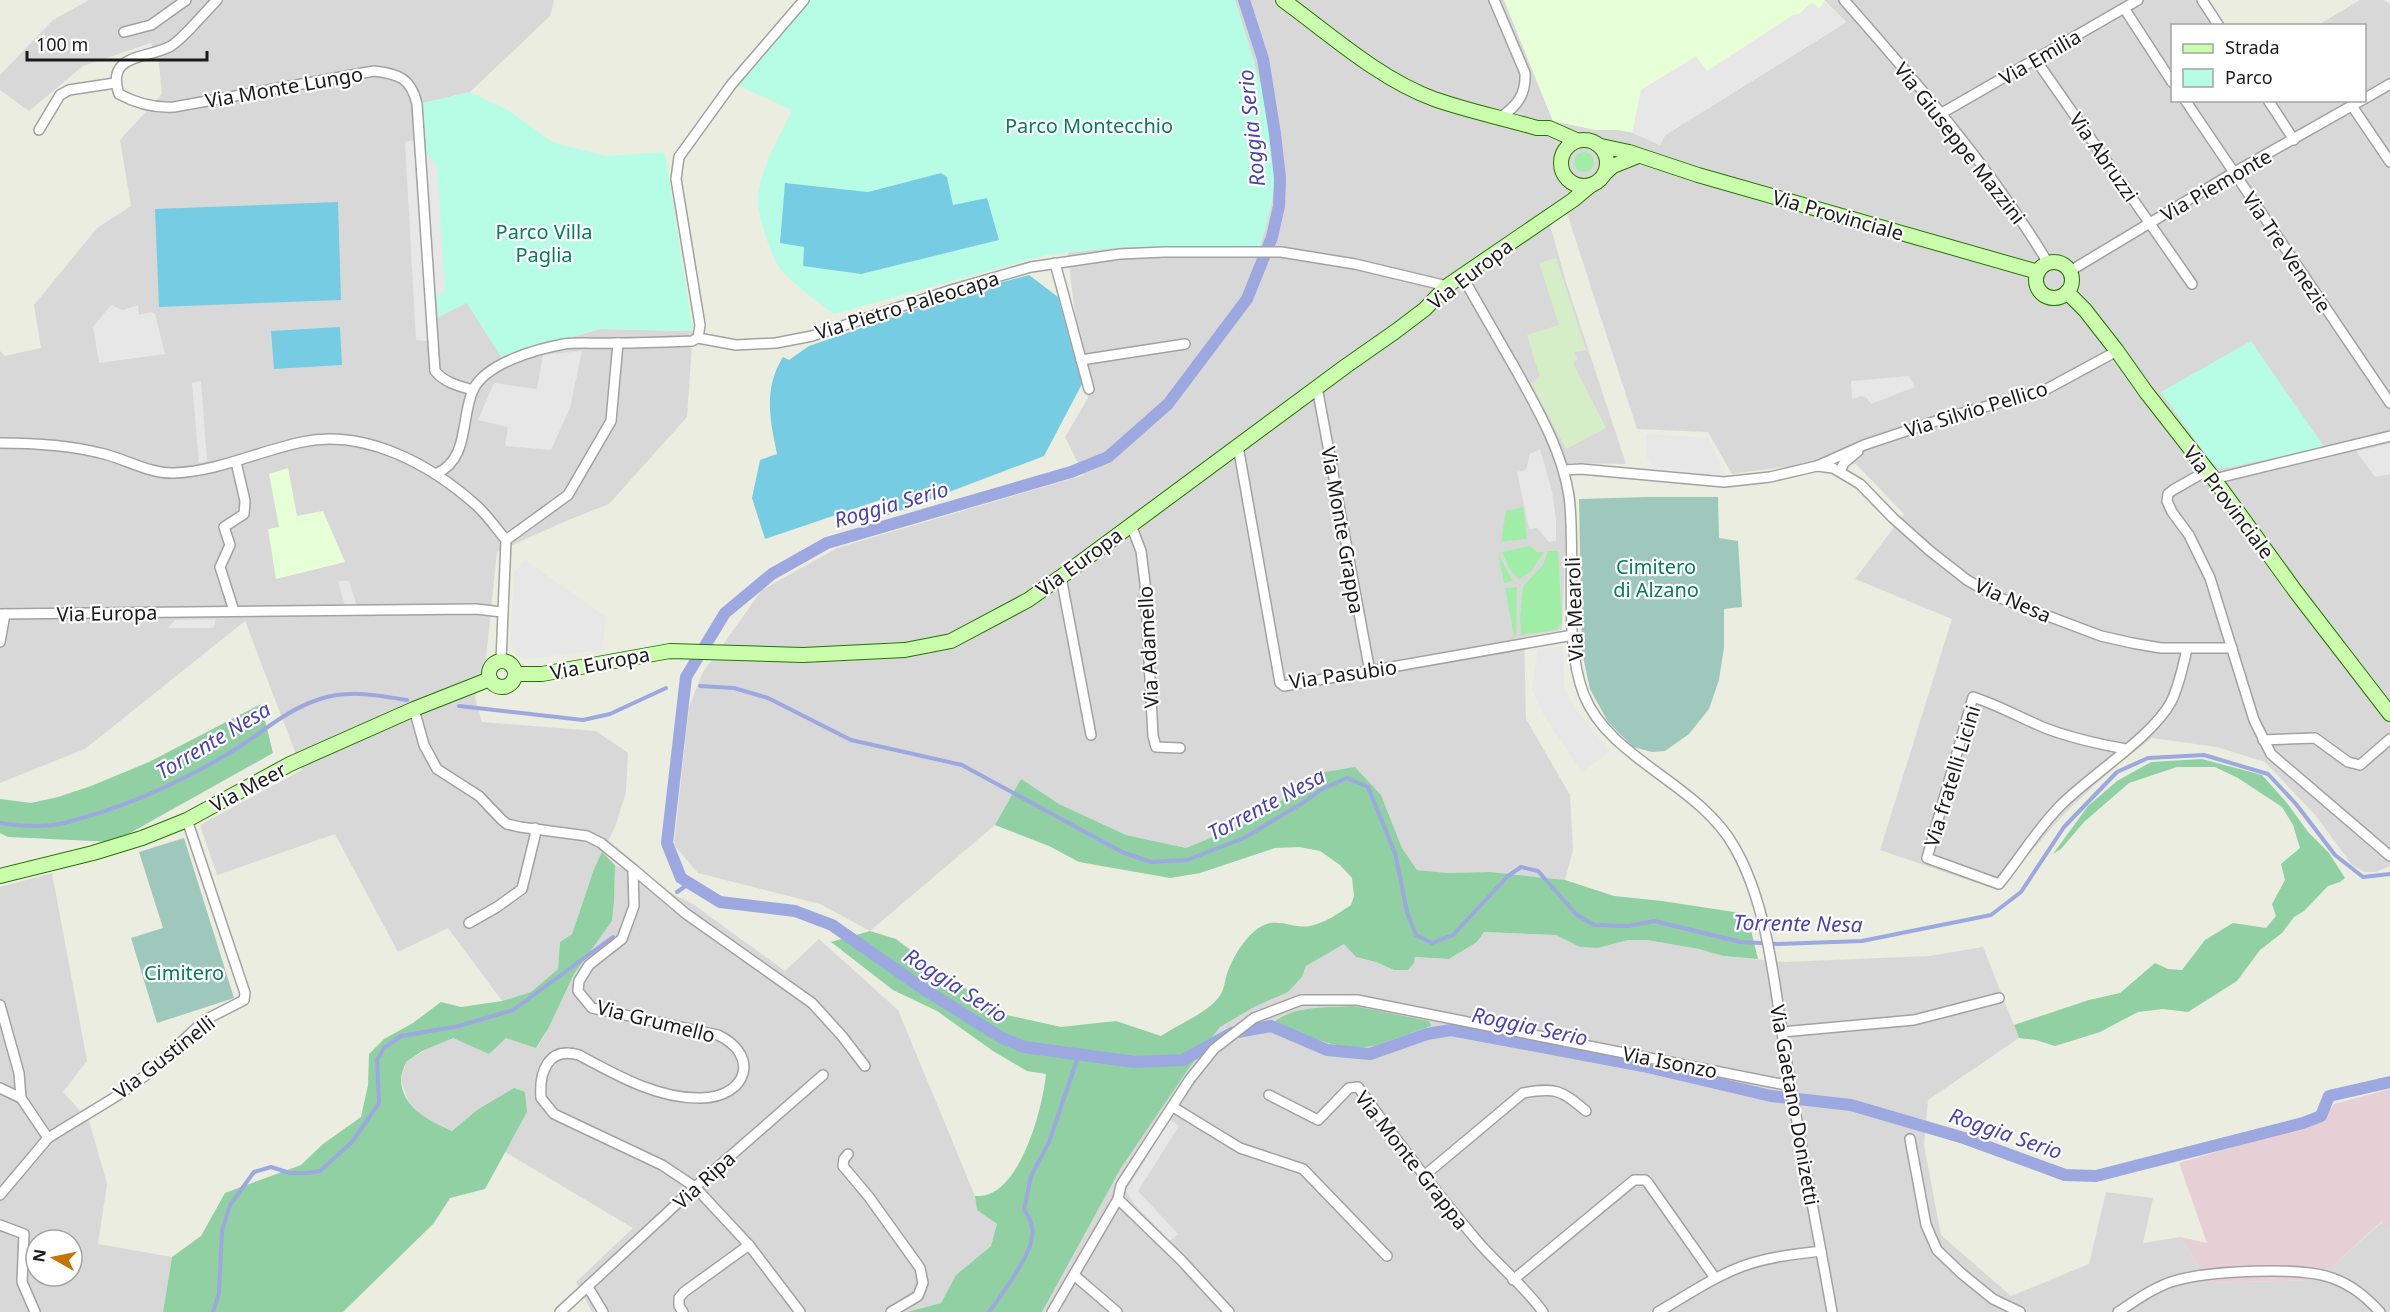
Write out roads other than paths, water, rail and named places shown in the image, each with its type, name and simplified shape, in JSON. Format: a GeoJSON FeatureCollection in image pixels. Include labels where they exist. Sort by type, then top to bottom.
{"type":"FeatureCollection","features":[{"type":"Feature","properties":{"kind":"street"},"geometry":{"type":"LineString","coordinates":[[124,32],[151,25],[186,0]]}},
{"type":"Feature","properties":{"kind":"street"},"geometry":{"type":"LineString","coordinates":[[39,130],[60,95],[69,90],[115,82],[117,72],[125,63],[139,55],[172,45],[217,0]]}},
{"type":"Feature","properties":{"kind":"street"},"geometry":{"type":"LineString","coordinates":[[698,338],[700,325],[676,179],[679,157],[731,85],[804,0]]}},
{"type":"Feature","properties":{"kind":"street"},"geometry":{"type":"LineString","coordinates":[[1283,0],[1342,46],[1389,76],[1433,98],[1537,128],[1549,128],[1576,140],[1589,140],[1600,146],[1607,162],[1604,174]]}},
{"type":"Feature","properties":{"kind":"street"},"geometry":{"type":"LineString","coordinates":[[1494,0],[1525,73],[1521,100],[1502,117]]}},
{"type":"Feature","properties":{"kind":"street","name":"Via Giuseppe Mazzini"},"geometry":{"type":"LineString","coordinates":[[1844,0],[1942,113],[2031,236],[2043,268]]}},
{"type":"Feature","properties":{"kind":"street","name":"Via Emilia"},"geometry":{"type":"LineString","coordinates":[[1942,113],[2138,0]]}},
{"type":"Feature","properties":{"kind":"street"},"geometry":{"type":"LineString","coordinates":[[2202,0],[2218,24]]}},
{"type":"Feature","properties":{"kind":"street"},"geometry":{"type":"LineString","coordinates":[[2124,8],[2171,80]]}},
{"type":"Feature","properties":{"kind":"street","name":"Via Abruzzi"},"geometry":{"type":"LineString","coordinates":[[2036,60],[2192,284]]}},
{"type":"Feature","properties":{"kind":"street","name":"Via Monte Lungo"},"geometry":{"type":"LineString","coordinates":[[115,82],[119,94],[125,97],[158,107],[174,107],[374,71],[390,73],[405,79],[414,90],[417,104],[435,370],[441,378],[473,390]]}},
{"type":"Feature","properties":{"kind":"street","name":"Via Piemonte"},"geometry":{"type":"LineString","coordinates":[[2366,98],[2390,84]]}},
{"type":"Feature","properties":{"kind":"street","name":"Via Tre Venezie"},"geometry":{"type":"LineString","coordinates":[[2186,102],[2390,403]]}},
{"type":"Feature","properties":{"kind":"street"},"geometry":{"type":"LineString","coordinates":[[2269,102],[2294,140]]}},
{"type":"Feature","properties":{"kind":"street","name":"Via Piemonte"},"geometry":{"type":"LineString","coordinates":[[2070,271],[2233,173],[2359,102]]}},
{"type":"Feature","properties":{"kind":"street"},"geometry":{"type":"LineString","coordinates":[[2352,106],[2390,162]]}},
{"type":"Feature","properties":{"kind":"street"},"geometry":{"type":"LineString","coordinates":[[1537,128],[1553,142],[1561,155]]}},
{"type":"Feature","properties":{"kind":"street"},"geometry":{"type":"LineString","coordinates":[[1554,211],[1565,191],[1564,176],[1560,166],[1561,155],[1567,146],[1576,140]]}},
{"type":"Feature","properties":{"kind":"street","name":"Via Provinciale"},"geometry":{"type":"LineString","coordinates":[[1600,146],[1629,152],[2043,268]]}},
{"type":"Feature","properties":{"kind":"street"},"geometry":{"type":"LineString","coordinates":[[1564,176],[1573,184],[1591,185],[1613,166],[1638,156]]}},
{"type":"Feature","properties":{"kind":"street","name":"Via Europa"},"geometry":{"type":"LineString","coordinates":[[515,674],[542,674],[655,652],[691,650],[803,655],[905,650],[951,641],[1028,600],[1425,309],[1447,286],[1573,200],[1591,185]]}},
{"type":"Feature","properties":{"kind":"street","name":"Via Pietro Paleocapa"},"geometry":{"type":"LineString","coordinates":[[473,390],[499,365],[565,344],[692,341],[698,338],[736,345],[776,343],[812,336],[951,290],[1031,267],[1120,254],[1281,252],[1355,264],[1447,286]]}},
{"type":"Feature","properties":{"kind":"street"},"geometry":{"type":"LineString","coordinates":[[1055,263],[1089,389]]}},
{"type":"Feature","properties":{"kind":"street"},"geometry":{"type":"LineString","coordinates":[[2060,263],[2070,271],[2072,283],[2067,292],[2056,298],[2042,293],[2037,285],[2043,268],[2060,263]]}},
{"type":"Feature","properties":{"kind":"street","name":"Via Mearoli"},"geometry":{"type":"LineString","coordinates":[[1462,276],[1536,406],[1564,470],[1571,531],[1575,668],[1592,713],[1624,747],[1685,792],[1705,810],[1733,844],[1756,897]]}},
{"type":"Feature","properties":{"kind":"street","name":"Via Provinciale"},"geometry":{"type":"LineString","coordinates":[[2067,292],[2085,310],[2117,351],[2145,392],[2211,475],[2296,592],[2390,714]]}},
{"type":"Feature","properties":{"kind":"street"},"geometry":{"type":"LineString","coordinates":[[506,540],[568,495],[611,421],[618,344]]}},
{"type":"Feature","properties":{"kind":"street"},"geometry":{"type":"LineString","coordinates":[[1081,360],[1185,344]]}},
{"type":"Feature","properties":{"kind":"street","name":"Via Silvio Pellico"},"geometry":{"type":"LineString","coordinates":[[1817,466],[1864,445],[1945,418],[2044,390],[2117,351]]}},
{"type":"Feature","properties":{"kind":"street","name":"Via Monte Grappa"},"geometry":{"type":"LineString","coordinates":[[1317,387],[1370,672]]}},
{"type":"Feature","properties":{"kind":"street"},"geometry":{"type":"LineString","coordinates":[[436,474],[448,468],[456,459],[473,390]]}},
{"type":"Feature","properties":{"kind":"street"},"geometry":{"type":"LineString","coordinates":[[2390,436],[2211,475],[2173,490],[2168,494],[2167,501],[2189,535],[2210,578],[2254,720],[2271,754],[2390,856]]}},
{"type":"Feature","properties":{"kind":"street"},"geometry":{"type":"LineString","coordinates":[[0,443],[23,443],[100,453],[172,473],[236,462],[271,450],[323,439],[376,445],[436,474],[477,506],[506,540],[501,661]]}},
{"type":"Feature","properties":{"kind":"street","name":"Via Silvio Pellico"},"geometry":{"type":"LineString","coordinates":[[1840,471],[1844,463],[1864,445]]}},
{"type":"Feature","properties":{"kind":"street","name":"Via Pasubio"},"geometry":{"type":"LineString","coordinates":[[1238,446],[1280,683],[1284,686],[1573,635]]}},
{"type":"Feature","properties":{"kind":"street"},"geometry":{"type":"LineString","coordinates":[[234,611],[220,567],[230,545],[224,527],[244,514],[245,501],[236,462]]}},
{"type":"Feature","properties":{"kind":"street","name":"Via Nesa"},"geometry":{"type":"LineString","coordinates":[[1564,470],[1581,469],[1724,482],[1770,477],[1817,466],[1840,471],[1860,484],[1930,552],[1967,580],[1995,596],[2102,636],[2161,648],[2232,648]]}},
{"type":"Feature","properties":{"kind":"street","name":"Via Adamello"},"geometry":{"type":"LineString","coordinates":[[1131,525],[1141,551],[1145,583],[1153,736],[1156,747],[1180,748]]}},
{"type":"Feature","properties":{"kind":"street"},"geometry":{"type":"LineString","coordinates":[[1060,577],[1091,735]]}},
{"type":"Feature","properties":{"kind":"street","name":"Via Europa"},"geometry":{"type":"LineString","coordinates":[[3,614],[476,609],[502,612]]}},
{"type":"Feature","properties":{"kind":"street"},"geometry":{"type":"LineString","coordinates":[[0,642],[3,614]]}},
{"type":"Feature","properties":{"kind":"street","name":"Via fratelli Licini"},"geometry":{"type":"LineString","coordinates":[[2126,749],[2096,744],[2046,728],[1973,697],[1927,858],[1999,884],[2059,807],[2126,749],[2159,718],[2170,702],[2187,649]]}},
{"type":"Feature","properties":{"kind":"street"},"geometry":{"type":"LineString","coordinates":[[501,661],[512,666],[515,674],[512,682],[505,687],[496,686],[490,679],[490,667],[501,661]]}},
{"type":"Feature","properties":{"kind":"street","name":"Via Meer"},"geometry":{"type":"LineString","coordinates":[[0,876],[103,850],[142,838],[187,820],[290,764],[414,709],[490,679]]}},
{"type":"Feature","properties":{"kind":"street"},"geometry":{"type":"LineString","coordinates":[[414,709],[423,745],[437,769],[479,795],[507,824],[587,836],[601,843],[685,913],[812,1003],[865,1066]]}},
{"type":"Feature","properties":{"kind":"street"},"geometry":{"type":"LineString","coordinates":[[2263,740],[2315,738],[2348,762],[2360,765],[2390,739]]}},
{"type":"Feature","properties":{"kind":"street","name":"Via Gustinelli"},"geometry":{"type":"LineString","coordinates":[[0,1195],[48,1138],[146,1076],[205,1020],[244,1000],[245,993],[187,820]]}},
{"type":"Feature","properties":{"kind":"street"},"geometry":{"type":"LineString","coordinates":[[469,923],[522,889],[535,828]]}},
{"type":"Feature","properties":{"kind":"street","name":"Via Grumello"},"geometry":{"type":"LineString","coordinates":[[633,869],[634,906],[622,939],[589,965],[579,981],[578,991],[592,1008],[718,1035],[732,1042],[741,1056],[744,1070],[738,1084],[728,1093],[700,1098],[650,1089],[571,1052],[560,1053],[545,1066],[540,1098],[554,1114],[662,1165],[695,1187],[749,1245],[800,1312]]}},
{"type":"Feature","properties":{"kind":"street","name":"Via Gaetano Donizetti"},"geometry":{"type":"LineString","coordinates":[[1756,897],[1770,960],[1832,1312]]}},
{"type":"Feature","properties":{"kind":"street"},"geometry":{"type":"LineString","coordinates":[[1782,1032],[1914,1020],[1999,998]]}},
{"type":"Feature","properties":{"kind":"street","name":"Via Isonzo"},"geometry":{"type":"LineString","coordinates":[[1173,1107],[1190,1079],[1214,1049],[1254,1018],[1301,1000],[1357,1000],[1791,1086]]}},
{"type":"Feature","properties":{"kind":"street"},"geometry":{"type":"LineString","coordinates":[[0,1005],[19,1073],[21,1098],[48,1138]]}},
{"type":"Feature","properties":{"kind":"street","name":"Via Ripa"},"geometry":{"type":"LineString","coordinates":[[560,1312],[695,1187],[823,1076]]}},
{"type":"Feature","properties":{"kind":"street","name":"Via Monte Grappa"},"geometry":{"type":"LineString","coordinates":[[1269,1095],[1318,1120],[1349,1088],[1358,1087],[1473,1237],[1543,1312]]}},
{"type":"Feature","properties":{"kind":"street"},"geometry":{"type":"LineString","coordinates":[[0,1088],[21,1098]]}},
{"type":"Feature","properties":{"kind":"street"},"geometry":{"type":"LineString","coordinates":[[1425,1175],[1523,1093],[1543,1090],[1561,1091],[1586,1111]]}},
{"type":"Feature","properties":{"kind":"street"},"geometry":{"type":"LineString","coordinates":[[1052,1312],[1118,1199],[1120,1185],[1173,1107],[1240,1148],[1303,1169],[1387,1256]]}},
{"type":"Feature","properties":{"kind":"street"},"geometry":{"type":"LineString","coordinates":[[1910,1139],[1926,1225],[1936,1250],[1993,1299],[2020,1312]]}},
{"type":"Feature","properties":{"kind":"street"},"geometry":{"type":"LineString","coordinates":[[848,1154],[843,1166],[869,1197],[920,1268],[923,1283],[918,1296],[891,1312]]}},
{"type":"Feature","properties":{"kind":"street"},"geometry":{"type":"LineString","coordinates":[[1513,1280],[1634,1180],[1648,1183],[1715,1278]]}},
{"type":"Feature","properties":{"kind":"street"},"geometry":{"type":"LineString","coordinates":[[1118,1199],[1181,1260],[1229,1312]]}},
{"type":"Feature","properties":{"kind":"street"},"geometry":{"type":"LineString","coordinates":[[0,1225],[24,1234],[22,1282],[35,1312]]}},
{"type":"Feature","properties":{"kind":"street"},"geometry":{"type":"LineString","coordinates":[[682,1312],[679,1298],[684,1292],[749,1245]]}},
{"type":"Feature","properties":{"kind":"street"},"geometry":{"type":"LineString","coordinates":[[1658,1312],[1715,1278],[1745,1265],[1765,1259],[1821,1251]]}},
{"type":"Feature","properties":{"kind":"street"},"geometry":{"type":"LineString","coordinates":[[2118,1312],[2172,1281],[2213,1273],[2312,1273],[2350,1286],[2369,1299],[2380,1312]]}},
{"type":"Feature","properties":{"kind":"street"},"geometry":{"type":"LineString","coordinates":[[1074,1275],[1117,1312]]}},
{"type":"Feature","properties":{"kind":"street"},"geometry":{"type":"LineString","coordinates":[[588,1287],[603,1312]]}},
{"type":"Feature","properties":{"kind":"waterway","name":"Roggia Serio"},"geometry":{"type":"LineString","coordinates":[[1244,0],[1263,59],[1280,178],[1279,206],[1272,237],[1247,299],[1168,404],[1108,457],[1071,472],[827,543],[772,574],[725,613],[686,677],[667,843],[681,878],[720,902],[795,911],[832,925],[925,990],[1002,1038],[1024,1047],[1135,1062],[1183,1060],[1232,1033],[1271,1026],[1327,1050],[1370,1054],[1427,1034],[1451,1030],[1643,1066],[1771,1096],[1851,1105],[1964,1138],[2065,1175],[2096,1176],[2303,1123],[2321,1116],[2329,1096],[2390,1082]]}},
{"type":"Feature","properties":{"kind":"waterway","name":"Torrente Nesa"},"geometry":{"type":"LineString","coordinates":[[700,686],[734,688],[768,698],[851,740],[962,765],[1122,852],[1151,862],[1187,860],[1244,838],[1322,789],[1347,778],[1368,787],[1395,853],[1407,912],[1416,935],[1432,943],[1453,935],[1508,876],[1521,867],[1538,871],[1576,914],[1594,925],[1628,926],[1654,921],[1741,942],[1778,944],[1862,941],[1991,915],[2021,892],[2064,827],[2117,772],[2148,758],[2204,755],[2268,774],[2296,804],[2335,855],[2363,877],[2390,874]]}},
{"type":"Feature","properties":{"kind":"waterway","name":"Torrente Nesa"},"geometry":{"type":"LineString","coordinates":[[459,706],[583,720],[610,714],[666,688]]}},
{"type":"Feature","properties":{"kind":"waterway","name":"Torrente Nesa"},"geometry":{"type":"LineString","coordinates":[[0,823],[32,826],[56,825],[132,801],[198,771],[286,715],[317,700],[351,694],[407,700]]}},
{"type":"Feature","properties":{"kind":"waterway"},"geometry":{"type":"LineString","coordinates":[[677,892],[690,883]]}},
{"type":"Feature","properties":{"kind":"waterway"},"geometry":{"type":"LineString","coordinates":[[213,1312],[219,1293],[222,1231],[230,1205],[254,1172],[271,1167],[290,1173],[320,1171],[352,1142],[379,1103],[377,1060],[384,1048],[401,1036],[459,1026],[513,1010],[613,937]]}},
{"type":"Feature","properties":{"kind":"waterway"},"geometry":{"type":"LineString","coordinates":[[989,1312],[1014,1276],[1030,1245],[1032,1226],[1024,1210],[1031,1176],[1049,1142],[1079,1054]]}},
{"type":"Feature","properties":{"kind":"park label","name":"Parco Montecchio"},"geometry":{"type":"Point","coordinates":[1089,125]}},
{"type":"Feature","properties":{"kind":"park label","name":"Parco Villa Paglia"},"geometry":{"type":"Point","coordinates":[544,242]}},
{"type":"Feature","properties":{"kind":"park label","name":"Cimitero di Alzano"},"geometry":{"type":"Point","coordinates":[1656,578]}},
{"type":"Feature","properties":{"kind":"park label","name":"Cimitero"},"geometry":{"type":"Point","coordinates":[184,972]}}]}
